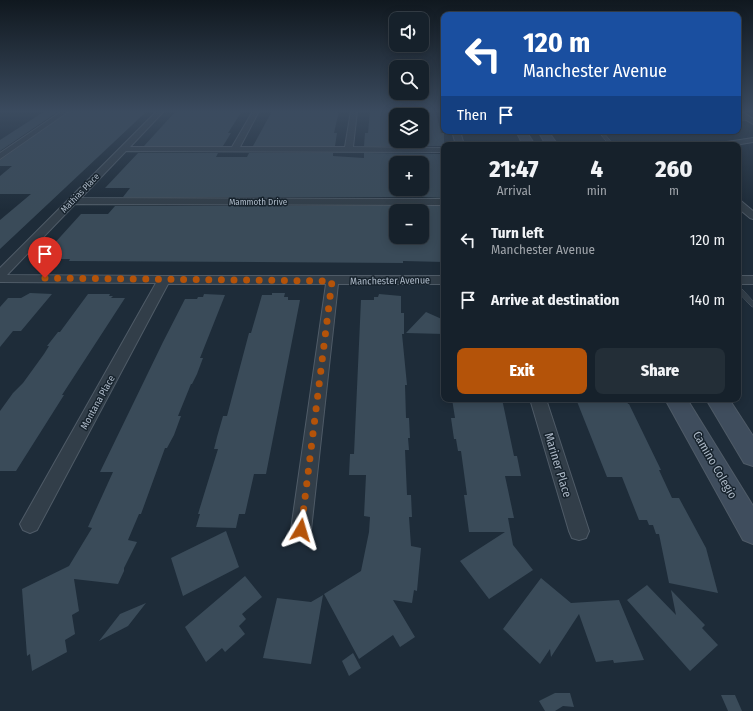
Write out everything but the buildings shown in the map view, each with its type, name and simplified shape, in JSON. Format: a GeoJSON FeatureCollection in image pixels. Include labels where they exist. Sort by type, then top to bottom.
{"type":"FeatureCollection","features":[{"type":"Feature","properties":{"kind":"street"},"geometry":{"type":"LineString","coordinates":[[0,157],[18,144]]}},
{"type":"Feature","properties":{"kind":"street","name":"Mathias Place"},"geometry":{"type":"LineString","coordinates":[[0,276],[128,144]]}},
{"type":"Feature","properties":{"kind":"street"},"geometry":{"type":"LineString","coordinates":[[234,150],[237,144]]}},
{"type":"Feature","properties":{"kind":"street"},"geometry":{"type":"LineString","coordinates":[[349,150],[350,144]]}},
{"type":"Feature","properties":{"kind":"street"},"geometry":{"type":"LineString","coordinates":[[123,149],[441,150]]}},
{"type":"Feature","properties":{"kind":"street","name":"Mammoth Drive"},"geometry":{"type":"LineString","coordinates":[[73,201],[441,202]]}},
{"type":"Feature","properties":{"kind":"street"},"geometry":{"type":"LineString","coordinates":[[741,206],[753,216]]}},
{"type":"Feature","properties":{"kind":"street","name":"Manchester Avenue"},"geometry":{"type":"LineString","coordinates":[[0,276],[164,280],[441,280]]}},
{"type":"Feature","properties":{"kind":"street","name":"Montana Place"},"geometry":{"type":"LineString","coordinates":[[30,524],[164,280]]}},
{"type":"Feature","properties":{"kind":"street"},"geometry":{"type":"LineString","coordinates":[[741,280],[753,280]]}},
{"type":"Feature","properties":{"kind":"street"},"geometry":{"type":"LineString","coordinates":[[301,530],[332,281]]}},
{"type":"Feature","properties":{"kind":"street","name":"Mariner Place"},"geometry":{"type":"LineString","coordinates":[[539,402],[579,531]]}},
{"type":"Feature","properties":{"kind":"street","name":"Camino Colegio"},"geometry":{"type":"LineString","coordinates":[[678,402],[753,531]]}},
{"type":"Feature","properties":{"kind":"street"},"geometry":{"type":"LineString","coordinates":[[719,402],[753,456]]}},
{"type":"Feature","properties":{"kind":"lane"},"geometry":{"type":"LineString","coordinates":[[741,291],[753,305]]}},
{"type":"Feature","properties":{"kind":"route"},"geometry":{"type":"LineString","coordinates":[[45,278],[332,281],[301,530]]}}]}
